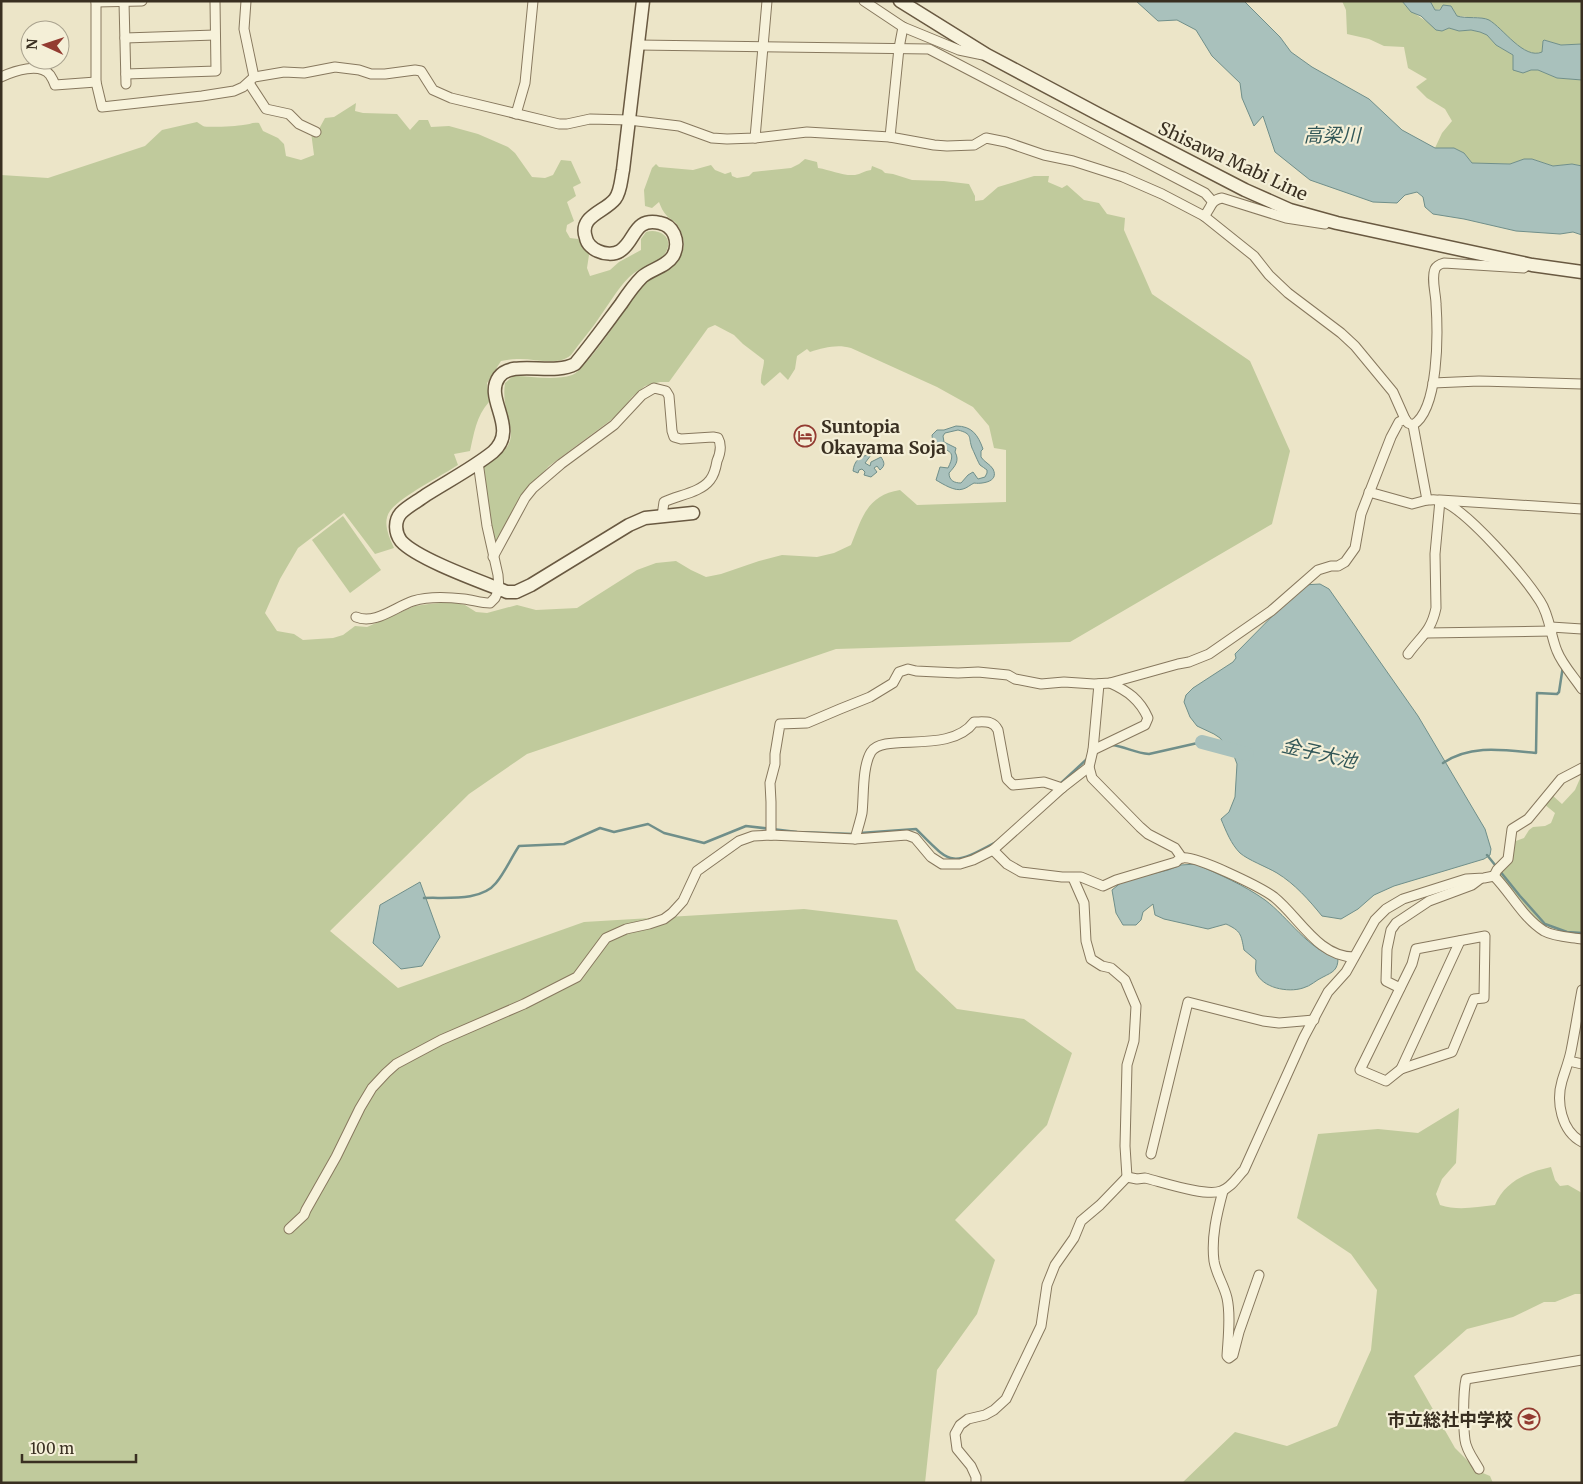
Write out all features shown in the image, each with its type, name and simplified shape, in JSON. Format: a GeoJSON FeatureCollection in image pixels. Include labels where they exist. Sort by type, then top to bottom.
{"type":"FeatureCollection","features":[{"type":"Feature","properties":{"kind":"street"},"geometry":{"type":"LineString","coordinates":[[142,1],[96,1],[96,82],[102,107],[234,91],[243,88],[251,80],[284,72],[304,73],[335,67],[359,70],[371,74],[415,70],[422,71],[433,90],[441,95],[559,124],[590,119],[629,120],[679,126],[712,138],[755,138],[807,132],[890,137],[947,146],[974,145],[986,138],[1044,155],[1074,161],[1123,177],[1162,194],[1204,216],[1254,256],[1269,275],[1288,293],[1341,333],[1355,346],[1392,392],[1408,424],[1413,425],[1424,414],[1433,383],[1438,332],[1435,269],[1438,265],[1451,263],[1524,268],[1532,266]]}},
{"type":"Feature","properties":{"kind":"street"},"geometry":{"type":"LineString","coordinates":[[124,2],[126,79],[216,71],[215,1]]}},
{"type":"Feature","properties":{"kind":"street"},"geometry":{"type":"LineString","coordinates":[[246,1],[244,28],[251,80],[266,109],[289,114],[299,124],[316,132]]}},
{"type":"Feature","properties":{"kind":"street"},"geometry":{"type":"LineString","coordinates":[[516,114],[525,83],[533,1]]}},
{"type":"Feature","properties":{"kind":"street"},"geometry":{"type":"LineString","coordinates":[[643,1],[618,194],[613,201],[587,221],[585,229],[586,238],[590,246],[597,251],[605,254],[620,252],[635,231],[643,224],[658,222],[668,226],[673,232],[676,239],[674,254],[665,264],[643,276],[575,364],[558,370],[515,368],[504,372],[496,382],[495,391],[504,431],[502,440],[494,450],[478,462],[400,514],[396,532],[403,542],[414,551],[499,589],[507,592],[516,592],[531,585],[630,524],[645,518],[692,513]]}},
{"type":"Feature","properties":{"kind":"street"},"geometry":{"type":"LineString","coordinates":[[755,138],[767,1]]}},
{"type":"Feature","properties":{"kind":"street"},"geometry":{"type":"LineString","coordinates":[[864,1],[903,27],[959,50],[979,55],[987,54]]}},
{"type":"Feature","properties":{"kind":"street","name":"Shisawa Mabi Line"},"geometry":{"type":"LineString","coordinates":[[900,1],[987,54],[1245,190],[1290,210],[1337,223],[1532,266],[1582,272]]}},
{"type":"Feature","properties":{"kind":"street"},"geometry":{"type":"LineString","coordinates":[[890,137],[899,48],[903,27]]}},
{"type":"Feature","properties":{"kind":"street"},"geometry":{"type":"LineString","coordinates":[[125,38],[215,35]]}},
{"type":"Feature","properties":{"kind":"street"},"geometry":{"type":"LineString","coordinates":[[638,45],[929,49],[1205,193],[1213,202]]}},
{"type":"Feature","properties":{"kind":"street"},"geometry":{"type":"LineString","coordinates":[[1,77],[15,71],[40,68],[49,74],[55,85],[96,82]]}},
{"type":"Feature","properties":{"kind":"street"},"geometry":{"type":"LineString","coordinates":[[1204,216],[1213,202],[1222,198],[1286,218],[1320,224],[1337,223]]}},
{"type":"Feature","properties":{"kind":"street"},"geometry":{"type":"LineString","coordinates":[[1433,383],[1479,381],[1582,384]]}},
{"type":"Feature","properties":{"kind":"street"},"geometry":{"type":"LineString","coordinates":[[493,557],[524,498],[533,488],[614,425],[642,395],[654,388],[666,391],[674,437],[680,439],[713,437],[718,438],[720,442],[719,457],[710,480],[705,485],[691,492],[664,502],[662,516]]}},
{"type":"Feature","properties":{"kind":"street"},"geometry":{"type":"LineString","coordinates":[[771,835],[770,783],[775,764],[780,724],[807,722],[870,697],[893,683],[899,672],[908,669],[958,673],[978,672],[1008,675],[1015,679],[1041,684],[1064,682],[1099,684],[1110,683],[1189,662],[1210,654],[1271,611],[1318,570],[1338,566],[1345,562],[1355,548],[1361,514],[1390,437],[1399,422],[1405,419]]}},
{"type":"Feature","properties":{"kind":"street"},"geometry":{"type":"LineString","coordinates":[[1413,425],[1427,500]]}},
{"type":"Feature","properties":{"kind":"street"},"geometry":{"type":"LineString","coordinates":[[356,618],[364,621],[375,618],[425,598],[451,598],[482,603],[490,602],[495,598],[499,589],[498,575],[493,557],[478,462]]}},
{"type":"Feature","properties":{"kind":"street"},"geometry":{"type":"LineString","coordinates":[[1369,492],[1412,504],[1427,500],[1440,500],[1582,509]]}},
{"type":"Feature","properties":{"kind":"street"},"geometry":{"type":"LineString","coordinates":[[1440,500],[1456,510],[1475,526],[1540,600],[1557,651],[1582,689]]}},
{"type":"Feature","properties":{"kind":"street"},"geometry":{"type":"LineString","coordinates":[[1408,654],[1427,633],[1436,608],[1435,554],[1440,500]]}},
{"type":"Feature","properties":{"kind":"street"},"geometry":{"type":"LineString","coordinates":[[1427,633],[1582,629]]}},
{"type":"Feature","properties":{"kind":"street"},"geometry":{"type":"LineString","coordinates":[[1093,750],[1145,725],[1148,718],[1143,707],[1128,691],[1110,683]]}},
{"type":"Feature","properties":{"kind":"street"},"geometry":{"type":"LineString","coordinates":[[1099,684],[1093,750],[1089,767],[1092,778],[1148,834],[1176,848],[1182,858]]}},
{"type":"Feature","properties":{"kind":"street"},"geometry":{"type":"LineString","coordinates":[[855,839],[861,815],[867,763],[872,751],[877,746],[898,742],[934,742],[963,733],[974,722],[989,722],[995,724],[998,730],[1007,779],[1013,785],[1044,782],[1058,787]]}},
{"type":"Feature","properties":{"kind":"street"},"geometry":{"type":"LineString","coordinates":[[289,1229],[304,1215],[372,1088],[396,1064],[442,1040],[524,1004],[577,977],[606,938],[626,929],[664,919],[672,913],[683,901],[697,871],[739,841],[753,836],[771,835],[855,839],[907,835],[915,838],[931,857],[942,864],[960,864],[993,850],[1058,787],[1089,767]]}},
{"type":"Feature","properties":{"kind":"street"},"geometry":{"type":"LineString","coordinates":[[1494,876],[1508,858],[1512,830],[1528,819],[1561,779],[1582,768]]}},
{"type":"Feature","properties":{"kind":"street"},"geometry":{"type":"LineString","coordinates":[[993,850],[1007,864],[1021,872],[1074,878],[1081,877],[1102,886],[1176,862],[1182,858],[1195,859],[1211,865],[1272,896],[1319,943],[1345,957],[1354,957]]}},
{"type":"Feature","properties":{"kind":"street"},"geometry":{"type":"LineString","coordinates":[[1126,1176],[1137,1179],[1145,1178],[1202,1192],[1223,1191],[1230,1186],[1244,1170],[1304,1037],[1328,992],[1346,972],[1375,920],[1386,909],[1403,899],[1466,879],[1494,876]]}},
{"type":"Feature","properties":{"kind":"street"},"geometry":{"type":"LineString","coordinates":[[1494,876],[1509,892],[1523,912],[1545,932],[1558,936],[1582,939]]}},
{"type":"Feature","properties":{"kind":"street"},"geometry":{"type":"LineString","coordinates":[[976,1483],[976,1477],[971,1466],[957,1449],[955,1434],[960,1425],[968,1419],[985,1415],[1006,1399],[1041,1326],[1047,1285],[1055,1265],[1074,1238],[1081,1222],[1100,1205],[1126,1176],[1126,1065],[1134,1041],[1136,1006],[1126,980],[1111,968],[1091,960],[1086,940],[1084,904],[1074,878]]}},
{"type":"Feature","properties":{"kind":"street"},"geometry":{"type":"LineString","coordinates":[[1400,988],[1386,981],[1387,949],[1391,930],[1396,923],[1429,901],[1472,885],[1480,879]]}},
{"type":"Feature","properties":{"kind":"street"},"geometry":{"type":"LineString","coordinates":[[1485,936],[1484,998],[1474,999],[1452,1052],[1401,1069],[1386,1081],[1360,1070],[1400,988],[1412,964],[1416,949],[1485,936]]}},
{"type":"Feature","properties":{"kind":"street"},"geometry":{"type":"LineString","coordinates":[[1401,1069],[1460,941]]}},
{"type":"Feature","properties":{"kind":"street"},"geometry":{"type":"LineString","coordinates":[[1582,990],[1569,1061],[1560,1090],[1560,1107],[1569,1132],[1573,1137],[1582,1142]]}},
{"type":"Feature","properties":{"kind":"street"},"geometry":{"type":"LineString","coordinates":[[1151,1154],[1188,1002],[1263,1021],[1279,1023],[1314,1020]]}},
{"type":"Feature","properties":{"kind":"street"},"geometry":{"type":"LineString","coordinates":[[1569,1061],[1582,1064]]}},
{"type":"Feature","properties":{"kind":"street"},"geometry":{"type":"LineString","coordinates":[[1223,1191],[1216,1219],[1214,1262],[1227,1300],[1227,1356],[1229,1358],[1233,1355],[1259,1275]]}},
{"type":"Feature","properties":{"kind":"street"},"geometry":{"type":"LineString","coordinates":[[1479,1469],[1467,1447],[1465,1439],[1464,1408],[1466,1380],[1582,1360]]}},
{"type":"Feature","properties":{"kind":"green space"},"geometry":{"type":"Polygon","coordinates":[[[1342,1],[1402,1],[1415,14],[1442,31],[1449,28],[1460,31],[1471,30],[1480,32],[1487,35],[1496,45],[1513,55],[1513,62],[1557,78],[1582,80],[1582,166],[1572,164],[1553,166],[1532,159],[1524,159],[1510,164],[1472,163],[1464,153],[1454,148],[1435,148],[1442,133],[1452,121],[1445,109],[1427,98],[1416,87],[1427,79],[1408,68],[1404,47],[1384,46],[1369,39],[1347,34],[1346,10],[1342,1]]]}},
{"type":"Feature","properties":{"kind":"green space"},"geometry":{"type":"Polygon","coordinates":[[[1430,1],[1582,1],[1582,44],[1561,45],[1544,40],[1542,52],[1527,51],[1485,19],[1457,16],[1451,6],[1435,10],[1430,1]]]}},
{"type":"Feature","properties":{"kind":"green space"},"geometry":{"type":"Polygon","coordinates":[[[356,103],[355,111],[397,114],[410,130],[419,120],[428,120],[431,127],[449,126],[478,134],[508,147],[515,153],[532,177],[545,178],[553,175],[561,160],[571,161],[581,183],[573,187],[576,196],[567,202],[574,221],[567,225],[566,231],[570,238],[578,239],[589,255],[587,268],[590,276],[610,270],[619,262],[641,250],[641,239],[646,232],[656,231],[664,235],[667,238],[668,247],[660,259],[638,270],[629,277],[571,355],[559,361],[513,359],[501,361],[487,383],[489,402],[478,419],[470,451],[454,454],[458,465],[402,499],[390,511],[386,525],[394,548],[375,554],[344,513],[298,548],[280,579],[265,613],[277,631],[294,634],[303,640],[333,638],[343,635],[355,626],[367,627],[415,606],[452,602],[465,605],[476,612],[487,613],[517,605],[536,610],[577,608],[637,570],[656,563],[676,561],[706,577],[782,555],[817,557],[834,553],[851,545],[867,509],[873,502],[889,493],[900,490],[917,505],[1006,502],[1006,450],[994,448],[989,426],[973,407],[937,387],[851,348],[840,346],[810,352],[807,349],[797,356],[795,369],[788,380],[780,372],[764,386],[761,380],[764,360],[734,335],[715,325],[708,328],[669,382],[645,386],[632,397],[619,414],[549,466],[518,501],[495,543],[482,465],[498,456],[507,447],[511,439],[504,397],[505,383],[513,376],[558,378],[572,375],[578,371],[597,350],[641,287],[674,262],[684,248],[683,238],[677,225],[662,209],[659,202],[652,208],[645,206],[644,190],[652,168],[656,164],[659,167],[693,170],[711,165],[715,170],[725,174],[731,172],[732,176],[737,178],[749,176],[753,172],[791,168],[805,159],[817,162],[818,168],[846,175],[855,175],[871,170],[872,166],[885,173],[912,180],[969,184],[975,196],[975,201],[983,200],[998,187],[1034,176],[1049,176],[1048,182],[1062,188],[1067,185],[1084,200],[1099,203],[1107,214],[1125,218],[1124,230],[1152,294],[1250,361],[1290,451],[1272,524],[1070,642],[836,649],[527,754],[469,794],[330,931],[398,988],[584,922],[804,909],[897,920],[916,970],[957,1009],[1024,1019],[1072,1053],[1047,1125],[955,1220],[995,1260],[977,1314],[937,1370],[925,1483],[1,1483],[1,175],[48,178],[145,146],[162,130],[197,122],[203,126],[210,127],[259,123],[263,131],[278,138],[284,144],[286,156],[301,160],[314,155],[311,132],[319,129],[325,118],[334,117],[356,103]]]}},
{"type":"Feature","properties":{"kind":"green space"},"geometry":{"type":"Polygon","coordinates":[[[343,516],[381,570],[350,593],[312,540],[343,516]]]}},
{"type":"Feature","properties":{"kind":"green space"},"geometry":{"type":"Polygon","coordinates":[[[1582,774],[1582,936],[1573,935],[1541,924],[1498,874],[1513,842],[1524,838],[1533,827],[1545,826],[1551,823],[1555,813],[1544,804],[1552,795],[1562,804],[1575,790],[1582,774]]]}},
{"type":"Feature","properties":{"kind":"green space"},"geometry":{"type":"Polygon","coordinates":[[[1459,1108],[1456,1163],[1442,1179],[1436,1194],[1440,1205],[1460,1208],[1495,1205],[1505,1190],[1518,1179],[1551,1167],[1555,1180],[1560,1186],[1568,1185],[1582,1193],[1582,1294],[1575,1294],[1555,1302],[1544,1302],[1513,1317],[1467,1329],[1414,1376],[1455,1448],[1478,1471],[1490,1476],[1493,1483],[1182,1483],[1235,1432],[1287,1446],[1337,1426],[1371,1350],[1377,1290],[1351,1254],[1297,1218],[1318,1134],[1378,1129],[1418,1133],[1459,1108]]]}},
{"type":"Feature","properties":{"kind":"water","name":"高梁川"},"geometry":{"type":"Polygon","coordinates":[[[1136,1],[1244,1],[1280,37],[1291,52],[1312,67],[1369,99],[1402,130],[1435,148],[1454,148],[1464,153],[1472,163],[1510,164],[1524,159],[1532,159],[1553,166],[1572,164],[1582,166],[1582,235],[1573,232],[1560,234],[1516,231],[1433,214],[1425,207],[1423,197],[1417,192],[1405,195],[1397,203],[1373,202],[1310,180],[1275,152],[1263,116],[1254,126],[1242,98],[1240,83],[1212,56],[1196,30],[1177,20],[1158,21],[1136,1]]]}},
{"type":"Feature","properties":{"kind":"water"},"geometry":{"type":"Polygon","coordinates":[[[1402,1],[1430,1],[1435,10],[1440,10],[1443,5],[1451,6],[1457,16],[1489,20],[1528,52],[1542,52],[1544,40],[1561,45],[1582,44],[1582,80],[1557,78],[1538,70],[1523,73],[1513,70],[1513,55],[1496,45],[1487,35],[1471,30],[1459,31],[1449,28],[1442,31],[1436,30],[1421,16],[1411,12],[1402,1]]]}},
{"type":"Feature","properties":{"kind":"water"},"geometry":{"type":"Polygon","coordinates":[[[962,426],[974,432],[983,449],[981,457],[993,469],[994,477],[991,480],[984,483],[974,483],[960,490],[936,480],[940,467],[948,468],[952,457],[949,452],[933,444],[932,435],[937,430],[962,426]],[[958,430],[945,433],[943,436],[944,442],[956,448],[957,461],[949,473],[951,480],[961,483],[973,472],[978,479],[985,477],[987,470],[978,462],[969,436],[958,430]]]}},
{"type":"Feature","properties":{"kind":"water"},"geometry":{"type":"Polygon","coordinates":[[[871,455],[865,463],[870,466],[871,462],[881,457],[884,464],[880,470],[877,466],[874,468],[877,472],[871,477],[864,475],[865,472],[862,469],[858,473],[853,471],[858,459],[871,455]]]}},
{"type":"Feature","properties":{"kind":"water"},"geometry":{"type":"Polygon","coordinates":[[[1320,584],[1329,589],[1418,716],[1485,829],[1491,849],[1490,855],[1484,859],[1394,886],[1374,895],[1358,909],[1341,919],[1322,916],[1290,882],[1277,873],[1243,856],[1234,846],[1221,819],[1229,812],[1235,797],[1237,764],[1234,756],[1220,738],[1197,726],[1190,717],[1184,702],[1186,695],[1193,688],[1233,662],[1236,658],[1235,654],[1303,585],[1320,584]]]}},
{"type":"Feature","properties":{"kind":"water"},"geometry":{"type":"Polygon","coordinates":[[[1196,864],[1240,885],[1265,900],[1308,941],[1327,954],[1338,958],[1336,968],[1330,974],[1306,987],[1290,990],[1276,988],[1259,977],[1256,972],[1256,960],[1244,950],[1241,937],[1237,931],[1226,924],[1208,929],[1164,919],[1155,915],[1153,904],[1143,912],[1141,920],[1136,925],[1123,925],[1116,913],[1112,890],[1123,881],[1181,865],[1196,864]]]}},
{"type":"Feature","properties":{"kind":"water"},"geometry":{"type":"Polygon","coordinates":[[[420,882],[440,937],[422,966],[401,969],[373,943],[380,905],[420,882]]]}},
{"type":"Feature","properties":{"kind":"waterway"},"geometry":{"type":"LineString","coordinates":[[1443,763],[1454,757],[1476,751],[1500,750],[1536,753],[1537,693],[1557,694],[1559,692],[1563,666]]}},
{"type":"Feature","properties":{"kind":"waterway"},"geometry":{"type":"LineString","coordinates":[[1112,745],[1149,754],[1202,742]]}},
{"type":"Feature","properties":{"kind":"waterway","name":"金子大池"},"geometry":{"type":"LineString","coordinates":[[1202,742],[1247,754]]}},
{"type":"Feature","properties":{"kind":"waterway"},"geometry":{"type":"LineString","coordinates":[[1061,783],[1088,758]]}},
{"type":"Feature","properties":{"kind":"waterway"},"geometry":{"type":"LineString","coordinates":[[424,898],[462,897],[481,893],[496,883],[519,846],[564,844],[600,828],[614,832],[648,824],[664,833],[704,843],[746,826],[797,832],[854,834]]}},
{"type":"Feature","properties":{"kind":"waterway"},"geometry":{"type":"LineString","coordinates":[[860,833],[916,829],[937,850],[945,856],[952,858],[969,856],[996,842]]}},
{"type":"Feature","properties":{"kind":"waterway"},"geometry":{"type":"LineString","coordinates":[[1487,855],[1545,924],[1567,932],[1582,933]]}},
{"type":"Feature","properties":{"kind":"place","name":"Suntopia Okayama Soja"},"geometry":{"type":"Point","coordinates":[805,436]}},
{"type":"Feature","properties":{"kind":"place","name":"市立総社中学校"},"geometry":{"type":"Point","coordinates":[1529,1419]}}]}
